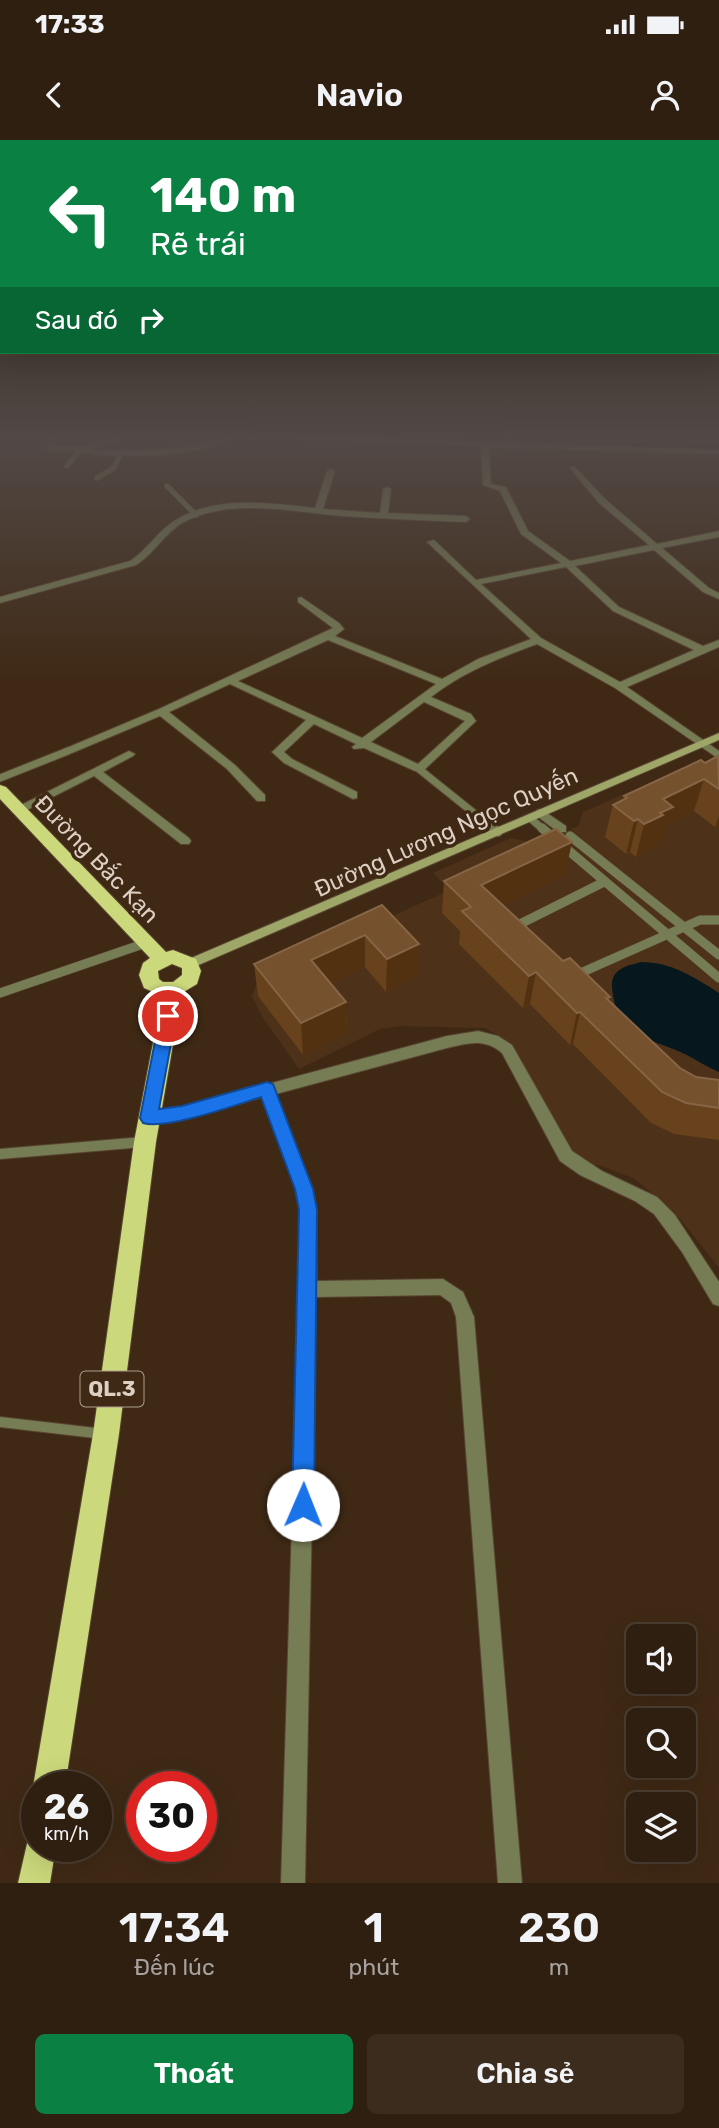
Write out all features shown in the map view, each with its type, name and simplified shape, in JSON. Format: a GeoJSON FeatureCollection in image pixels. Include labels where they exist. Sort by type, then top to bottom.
{"type":"FeatureCollection","features":[{"type":"Feature","properties":{"kind":"highway","name":"Đường Bắc Kạn"},"geometry":{"type":"LineString","coordinates":[[0,790],[162,959]]}},
{"type":"Feature","properties":{"kind":"highway"},"geometry":{"type":"LineString","coordinates":[[173,990],[161,990],[152,986],[147,980],[147,971],[162,959],[173,957],[189,964]]}},
{"type":"Feature","properties":{"kind":"highway","name":"QL.3"},"geometry":{"type":"LineString","coordinates":[[53,1771],[106,1434],[147,1130],[173,990],[190,979],[192,971],[189,964]]}},
{"type":"Feature","properties":{"kind":"highway"},"geometry":{"type":"LineString","coordinates":[[34,1883],[37,1862]]}},
{"type":"Feature","properties":{"kind":"main road","name":"Đường Lương Ngọc Quyến"},"geometry":{"type":"LineString","coordinates":[[189,964],[719,736]]}},
{"type":"Feature","properties":{"kind":"street"},"geometry":{"type":"LineString","coordinates":[[0,600],[133,563],[144,558],[149,548],[183,519]]}},
{"type":"Feature","properties":{"kind":"street"},"geometry":{"type":"LineString","coordinates":[[518,519],[524,532],[569,565],[617,609],[702,650]]}},
{"type":"Feature","properties":{"kind":"street"},"geometry":{"type":"LineString","coordinates":[[624,519],[706,590],[719,596]]}},
{"type":"Feature","properties":{"kind":"street"},"geometry":{"type":"LineString","coordinates":[[474,583],[719,534]]}},
{"type":"Feature","properties":{"kind":"street"},"geometry":{"type":"LineString","coordinates":[[431,542],[538,640],[619,686],[719,757]]}},
{"type":"Feature","properties":{"kind":"street"},"geometry":{"type":"LineString","coordinates":[[68,751],[231,681],[339,629],[301,600]]}},
{"type":"Feature","properties":{"kind":"street"},"geometry":{"type":"LineString","coordinates":[[328,636],[443,683]]}},
{"type":"Feature","properties":{"kind":"street"},"geometry":{"type":"LineString","coordinates":[[361,745],[443,683],[482,661],[538,640]]}},
{"type":"Feature","properties":{"kind":"street"},"geometry":{"type":"LineString","coordinates":[[619,686],[719,643]]}},
{"type":"Feature","properties":{"kind":"street"},"geometry":{"type":"LineString","coordinates":[[231,681],[313,719],[361,745],[419,769],[471,721],[467,716],[423,698]]}},
{"type":"Feature","properties":{"kind":"street"},"geometry":{"type":"LineString","coordinates":[[163,711],[165,716],[231,768],[261,798]]}},
{"type":"Feature","properties":{"kind":"street"},"geometry":{"type":"LineString","coordinates":[[313,719],[278,752],[288,761],[353,795]]}},
{"type":"Feature","properties":{"kind":"street"},"geometry":{"type":"LineString","coordinates":[[18,810],[129,754]]}},
{"type":"Feature","properties":{"kind":"street"},"geometry":{"type":"LineString","coordinates":[[95,771],[185,841]]}},
{"type":"Feature","properties":{"kind":"street"},"geometry":{"type":"LineString","coordinates":[[535,815],[560,836]]}},
{"type":"Feature","properties":{"kind":"street"},"geometry":{"type":"LineString","coordinates":[[147,1130],[182,1113],[267,1089],[474,1037],[498,1041],[507,1049],[566,1156],[579,1167],[654,1204],[683,1239],[719,1298]]}},
{"type":"Feature","properties":{"kind":"street"},"geometry":{"type":"LineString","coordinates":[[267,1089],[304,1189],[308,1210],[293,1883]]}},
{"type":"Feature","properties":{"kind":"street"},"geometry":{"type":"LineString","coordinates":[[308,1289],[443,1287],[457,1298],[465,1317],[510,1883]]}},
{"type":"Feature","properties":{"kind":"lane"},"geometry":{"type":"LineString","coordinates":[[0,778],[68,751]]}},
{"type":"Feature","properties":{"kind":"lane"},"geometry":{"type":"LineString","coordinates":[[419,769],[498,832]]}},
{"type":"Feature","properties":{"kind":"lane"},"geometry":{"type":"LineString","coordinates":[[560,836],[604,881],[719,978]]}},
{"type":"Feature","properties":{"kind":"lane"},"geometry":{"type":"LineString","coordinates":[[560,836],[719,955]]}},
{"type":"Feature","properties":{"kind":"lane"},"geometry":{"type":"LineString","coordinates":[[524,934],[519,929],[522,923],[604,881]]}},
{"type":"Feature","properties":{"kind":"lane"},"geometry":{"type":"LineString","coordinates":[[566,974],[582,974],[700,920],[719,920]]}},
{"type":"Feature","properties":{"kind":"lane"},"geometry":{"type":"LineString","coordinates":[[0,993],[146,943]]}},
{"type":"Feature","properties":{"kind":"lane"},"geometry":{"type":"LineString","coordinates":[[0,1154],[147,1130]]}},
{"type":"Feature","properties":{"kind":"lane"},"geometry":{"type":"LineString","coordinates":[[0,1422],[106,1434]]}},
{"type":"Feature","properties":{"kind":"shaded area"},"geometry":{"type":"Polygon","coordinates":[[[702,765],[719,771],[719,1268],[682,1221],[633,1178],[602,1166],[579,1161],[506,1040],[485,1028],[401,1026],[380,1029],[299,1069],[263,1018],[252,996],[259,976],[450,890],[433,873],[511,838],[539,844],[578,826],[583,812],[677,771],[702,765]]]}},
{"type":"Feature","properties":{"kind":"shaded area"},"geometry":{"type":"Polygon","coordinates":[[[641,962],[672,968],[719,993],[719,1072],[685,1054],[647,1039],[627,1026],[615,1004],[612,981],[617,972],[641,962]]]}},
{"type":"Feature","properties":{"kind":"building"},"geometry":{"type":"Polygon","coordinates":[[[718,756],[719,789],[704,779],[663,799],[673,807],[644,824],[638,819],[634,821],[613,805],[627,798],[624,796],[701,760],[705,763],[718,756]]]}},
{"type":"Feature","properties":{"kind":"building"},"geometry":{"type":"Polygon","coordinates":[[[556,829],[572,842],[481,885],[563,961],[570,958],[610,997],[606,998],[680,1068],[696,1077],[719,1080],[719,1108],[686,1103],[662,1092],[536,972],[529,976],[462,911],[471,907],[444,881],[556,829]]]}},
{"type":"Feature","properties":{"kind":"building"},"geometry":{"type":"Polygon","coordinates":[[[382,905],[419,944],[387,959],[365,935],[311,960],[346,1002],[301,1023],[254,964],[382,905]]]}},
{"type":"Feature","properties":{"kind":"route"},"geometry":{"type":"LineString","coordinates":[[168,1016],[149,1118],[182,1113],[267,1089],[304,1189],[308,1210],[308,1289],[303,1505]]}}]}
